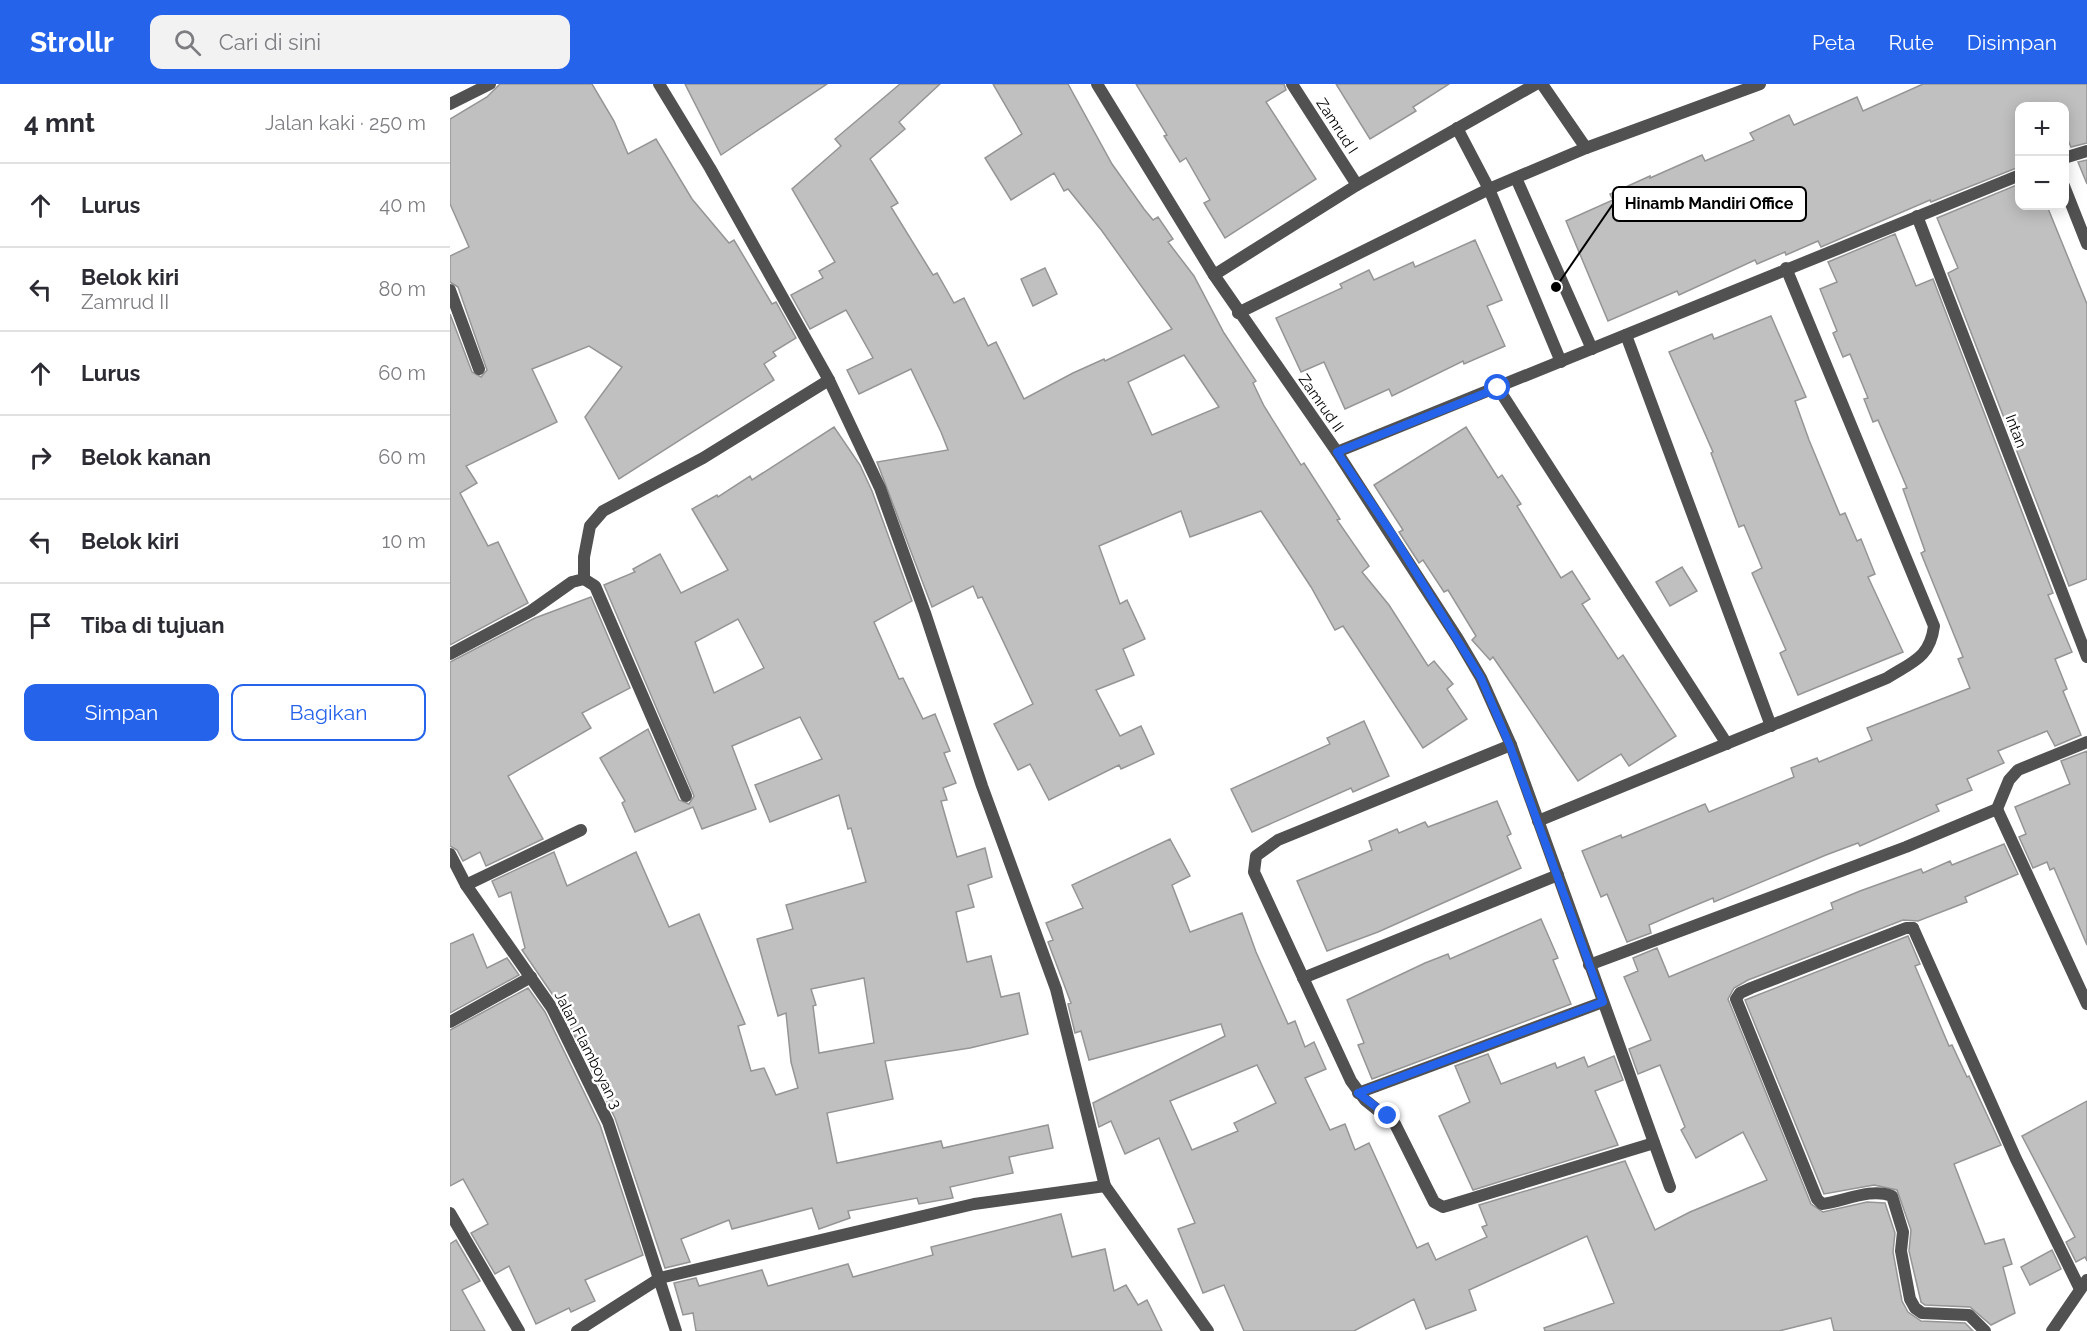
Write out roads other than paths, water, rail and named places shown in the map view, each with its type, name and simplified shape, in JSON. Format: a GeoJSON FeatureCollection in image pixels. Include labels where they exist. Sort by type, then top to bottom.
{"type":"FeatureCollection","features":[{"type":"Feature","properties":{"kind":"street"},"geometry":{"type":"LineString","coordinates":[[450,104],[490,84]]}},
{"type":"Feature","properties":{"kind":"street"},"geometry":{"type":"LineString","coordinates":[[659,84],[710,168],[829,380],[880,488],[925,613],[982,786],[1056,989],[1105,1186],[1208,1331]]}},
{"type":"Feature","properties":{"kind":"street","name":"Zamrud II"},"geometry":{"type":"LineString","coordinates":[[1097,84],[1238,313],[1337,452],[1476,668],[1510,746],[1670,1187]]}},
{"type":"Feature","properties":{"kind":"street","name":"Zamrud I"},"geometry":{"type":"LineString","coordinates":[[1292,84],[1357,185]]}},
{"type":"Feature","properties":{"kind":"street"},"geometry":{"type":"LineString","coordinates":[[1214,275],[1357,185],[1536,84]]}},
{"type":"Feature","properties":{"kind":"street"},"geometry":{"type":"LineString","coordinates":[[1542,84],[1586,148]]}},
{"type":"Feature","properties":{"kind":"street"},"geometry":{"type":"LineString","coordinates":[[1238,313],[1489,189],[1586,148],[1760,84]]}},
{"type":"Feature","properties":{"kind":"street"},"geometry":{"type":"LineString","coordinates":[[1457,128],[1489,189],[1561,362]]}},
{"type":"Feature","properties":{"kind":"street"},"geometry":{"type":"LineString","coordinates":[[2069,156],[2087,150]]}},
{"type":"Feature","properties":{"kind":"street"},"geometry":{"type":"LineString","coordinates":[[1337,452],[2015,177]]}},
{"type":"Feature","properties":{"kind":"street"},"geometry":{"type":"LineString","coordinates":[[1516,178],[1592,349]]}},
{"type":"Feature","properties":{"kind":"street"},"geometry":{"type":"LineString","coordinates":[[2069,199],[2087,244]]}},
{"type":"Feature","properties":{"kind":"street","name":"Intan"},"geometry":{"type":"LineString","coordinates":[[1917,216],[2087,657]]}},
{"type":"Feature","properties":{"kind":"street"},"geometry":{"type":"LineString","coordinates":[[1538,821],[1887,678],[1923,656],[1932,644],[1934,626],[1786,268]]}},
{"type":"Feature","properties":{"kind":"street"},"geometry":{"type":"LineString","coordinates":[[450,290],[479,369]]}},
{"type":"Feature","properties":{"kind":"street"},"geometry":{"type":"LineString","coordinates":[[1626,335],[1771,726]]}},
{"type":"Feature","properties":{"kind":"street"},"geometry":{"type":"LineString","coordinates":[[584,579],[590,526],[603,511],[703,458],[829,380]]}},
{"type":"Feature","properties":{"kind":"street"},"geometry":{"type":"LineString","coordinates":[[1498,388],[1727,744]]}},
{"type":"Feature","properties":{"kind":"street"},"geometry":{"type":"LineString","coordinates":[[450,654],[531,611],[572,582],[584,579],[595,586],[686,796]]}},
{"type":"Feature","properties":{"kind":"street"},"geometry":{"type":"LineString","coordinates":[[1589,965],[1885,855],[1997,809],[2009,780],[2018,771],[2087,742]]}},
{"type":"Feature","properties":{"kind":"street"},"geometry":{"type":"LineString","coordinates":[[1510,746],[1278,840],[1257,856],[1254,872],[1358,1093],[1395,1124],[1428,1195],[1434,1202],[1443,1207],[1654,1143]]}},
{"type":"Feature","properties":{"kind":"street"},"geometry":{"type":"LineString","coordinates":[[1997,809],[2087,1004]]}},
{"type":"Feature","properties":{"kind":"street"},"geometry":{"type":"LineString","coordinates":[[466,885],[581,830]]}},
{"type":"Feature","properties":{"kind":"street","name":"Jalan Flamboyan 3"},"geometry":{"type":"LineString","coordinates":[[450,855],[466,885],[552,1008],[608,1122],[676,1331]]}},
{"type":"Feature","properties":{"kind":"street"},"geometry":{"type":"LineString","coordinates":[[1303,978],[1558,875]]}},
{"type":"Feature","properties":{"kind":"street"},"geometry":{"type":"LineString","coordinates":[[1985,1331],[1969,1315],[1922,1313],[1915,1308],[1910,1299],[1901,1251],[1903,1232],[1892,1196],[1885,1193],[1849,1196],[1822,1204],[1817,1199],[1736,999],[1740,993],[1906,928],[1913,928],[2016,1160],[2083,1285],[2051,1331]]}},
{"type":"Feature","properties":{"kind":"street"},"geometry":{"type":"LineString","coordinates":[[450,1022],[531,977]]}},
{"type":"Feature","properties":{"kind":"street"},"geometry":{"type":"LineString","coordinates":[[1358,1093],[1603,1002]]}},
{"type":"Feature","properties":{"kind":"street"},"geometry":{"type":"LineString","coordinates":[[577,1331],[660,1278],[974,1204],[1105,1186]]}},
{"type":"Feature","properties":{"kind":"street"},"geometry":{"type":"LineString","coordinates":[[450,1213],[519,1331]]}},
{"type":"Feature","properties":{"kind":"place","name":"Hinamb Mandiri Office"},"geometry":{"type":"Point","coordinates":[1556,287]}}]}
